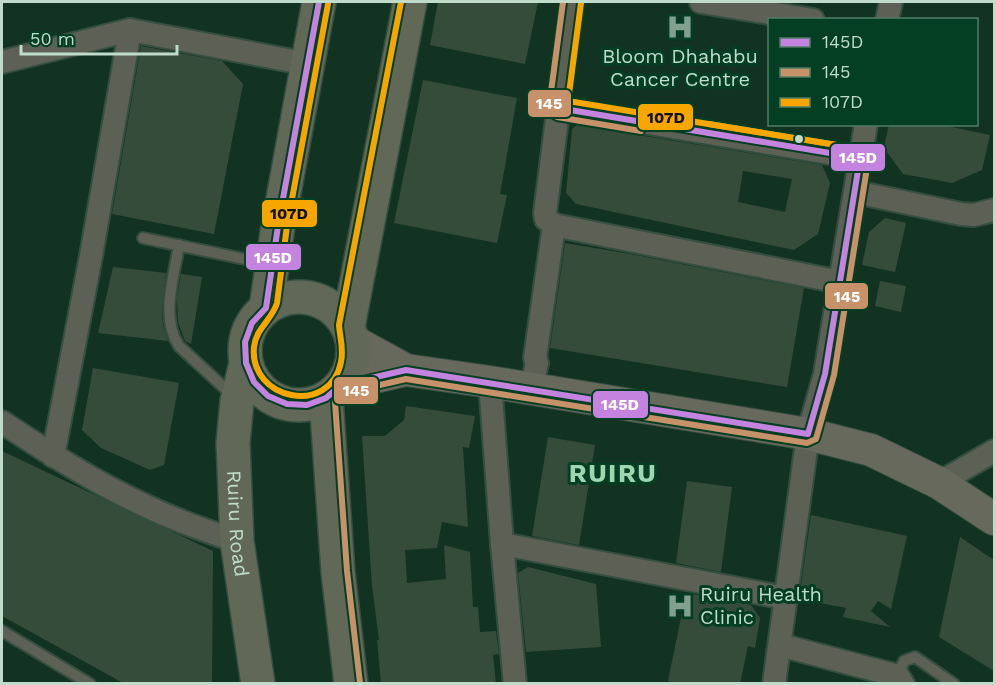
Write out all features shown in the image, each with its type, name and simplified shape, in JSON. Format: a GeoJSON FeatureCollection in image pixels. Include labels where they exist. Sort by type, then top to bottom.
{"type":"FeatureCollection","features":[{"type":"Feature","properties":{"kind":"main road"},"geometry":{"type":"LineString","coordinates":[[266,308],[319,2]]}},
{"type":"Feature","properties":{"kind":"main road"},"geometry":{"type":"LineString","coordinates":[[351,684],[338,572],[334,392],[352,365],[351,334],[410,2]]}},
{"type":"Feature","properties":{"kind":"main road"},"geometry":{"type":"LineString","coordinates":[[406,370],[334,392],[307,405],[286,404],[268,396],[254,382],[246,363],[245,342],[252,323],[266,308],[280,300],[296,296],[312,298],[327,304],[339,314],[351,334],[406,370],[808,434],[871,450],[939,483],[994,519]]}},
{"type":"Feature","properties":{"kind":"main road","name":"Ruiru Road"},"geometry":{"type":"LineString","coordinates":[[246,363],[237,400],[233,443],[237,541],[258,684]]}},
{"type":"Feature","properties":{"kind":"street"},"geometry":{"type":"LineString","coordinates":[[572,2],[546,219],[554,225],[840,282]]}},
{"type":"Feature","properties":{"kind":"street"},"geometry":{"type":"LineString","coordinates":[[701,2],[801,18]]}},
{"type":"Feature","properties":{"kind":"street"},"geometry":{"type":"LineString","coordinates":[[887,18],[891,2]]}},
{"type":"Feature","properties":{"kind":"street"},"geometry":{"type":"LineString","coordinates":[[53,456],[91,256],[130,30]]}},
{"type":"Feature","properties":{"kind":"street"},"geometry":{"type":"LineString","coordinates":[[2,62],[130,30],[308,64]]}},
{"type":"Feature","properties":{"kind":"street"},"geometry":{"type":"LineString","coordinates":[[558,108],[860,158]]}},
{"type":"Feature","properties":{"kind":"street"},"geometry":{"type":"LineString","coordinates":[[774,684],[808,434],[825,374],[866,126]]}},
{"type":"Feature","properties":{"kind":"street"},"geometry":{"type":"LineString","coordinates":[[855,192],[961,214],[994,210]]}},
{"type":"Feature","properties":{"kind":"street"},"geometry":{"type":"LineString","coordinates":[[531,389],[537,363],[554,225]]}},
{"type":"Feature","properties":{"kind":"street"},"geometry":{"type":"LineString","coordinates":[[490,382],[515,684]]}},
{"type":"Feature","properties":{"kind":"street"},"geometry":{"type":"LineString","coordinates":[[2,422],[53,456],[142,505],[188,525],[237,541]]}},
{"type":"Feature","properties":{"kind":"street"},"geometry":{"type":"LineString","coordinates":[[939,483],[991,457]]}},
{"type":"Feature","properties":{"kind":"street"},"geometry":{"type":"LineString","coordinates":[[502,544],[786,598]]}},
{"type":"Feature","properties":{"kind":"street"},"geometry":{"type":"LineString","coordinates":[[780,645],[900,680]]}},
{"type":"Feature","properties":{"kind":"lane"},"geometry":{"type":"LineString","coordinates":[[143,238],[273,265]]}},
{"type":"Feature","properties":{"kind":"lane"},"geometry":{"type":"LineString","coordinates":[[179,245],[168,316],[172,336],[178,346],[237,400]]}},
{"type":"Feature","properties":{"kind":"lane"},"geometry":{"type":"LineString","coordinates":[[2,631],[90,684]]}},
{"type":"Feature","properties":{"kind":"lane"},"geometry":{"type":"LineString","coordinates":[[900,680],[904,661],[915,657],[954,684]]}},
{"type":"Feature","properties":{"kind":"building"},"geometry":{"type":"Polygon","coordinates":[[[438,2],[538,2],[525,64],[430,45],[438,2]]]}},
{"type":"Feature","properties":{"kind":"building"},"geometry":{"type":"Polygon","coordinates":[[[141,46],[222,61],[243,84],[214,234],[112,214],[141,46]]]}},
{"type":"Feature","properties":{"kind":"building"},"geometry":{"type":"Polygon","coordinates":[[[423,80],[517,98],[500,194],[507,195],[497,243],[394,223],[423,80]]]}},
{"type":"Feature","properties":{"kind":"building"},"geometry":{"type":"Polygon","coordinates":[[[577,125],[822,165],[830,183],[818,234],[794,250],[576,204],[566,193],[572,129],[577,125]],[[743,171],[738,202],[785,212],[792,179],[743,171]]]}},
{"type":"Feature","properties":{"kind":"building"},"geometry":{"type":"Polygon","coordinates":[[[889,126],[947,126],[990,135],[982,170],[952,183],[903,174],[884,148],[889,126]]]}},
{"type":"Feature","properties":{"kind":"building"},"geometry":{"type":"Polygon","coordinates":[[[885,218],[906,223],[895,272],[862,265],[869,232],[885,218]]]}},
{"type":"Feature","properties":{"kind":"building"},"geometry":{"type":"Polygon","coordinates":[[[565,243],[804,288],[787,387],[550,348],[565,243]]]}},
{"type":"Feature","properties":{"kind":"building"},"geometry":{"type":"Polygon","coordinates":[[[113,267],[166,273],[162,311],[168,341],[98,333],[113,267]]]}},
{"type":"Feature","properties":{"kind":"building"},"geometry":{"type":"Polygon","coordinates":[[[181,274],[202,277],[191,344],[185,341],[178,322],[177,298],[181,274]]]}},
{"type":"Feature","properties":{"kind":"building"},"geometry":{"type":"Polygon","coordinates":[[[880,281],[906,286],[901,312],[875,306],[880,281]]]}},
{"type":"Feature","properties":{"kind":"building"},"geometry":{"type":"Polygon","coordinates":[[[93,368],[179,383],[164,465],[150,470],[101,448],[82,430],[93,368]]]}},
{"type":"Feature","properties":{"kind":"building"},"geometry":{"type":"Polygon","coordinates":[[[406,406],[475,416],[469,448],[463,447],[468,527],[442,522],[437,548],[405,550],[407,583],[446,579],[444,545],[470,552],[473,607],[478,607],[480,632],[496,631],[499,654],[493,655],[496,684],[381,684],[362,436],[385,436],[404,420],[406,406]]]}},
{"type":"Feature","properties":{"kind":"building"},"geometry":{"type":"Polygon","coordinates":[[[548,437],[595,445],[579,545],[532,536],[548,437]]]}},
{"type":"Feature","properties":{"kind":"building"},"geometry":{"type":"Polygon","coordinates":[[[2,451],[213,551],[212,684],[125,684],[2,616],[2,451]]]}},
{"type":"Feature","properties":{"kind":"building"},"geometry":{"type":"Polygon","coordinates":[[[687,481],[732,487],[721,572],[676,563],[687,481]]]}},
{"type":"Feature","properties":{"kind":"building"},"geometry":{"type":"Polygon","coordinates":[[[811,515],[907,536],[891,609],[878,601],[871,611],[890,627],[843,617],[846,608],[799,599],[811,515]]]}},
{"type":"Feature","properties":{"kind":"building"},"geometry":{"type":"Polygon","coordinates":[[[960,537],[994,560],[994,671],[939,637],[960,537]]]}},
{"type":"Feature","properties":{"kind":"building"},"geometry":{"type":"Polygon","coordinates":[[[528,567],[596,584],[601,647],[526,652],[518,573],[528,567]]]}},
{"type":"Feature","properties":{"kind":"building"},"geometry":{"type":"Polygon","coordinates":[[[686,593],[751,605],[760,618],[755,648],[748,646],[740,684],[677,684],[668,681],[686,593]]]}},
{"type":"Feature","properties":{"kind":"transit line","name":"145D"},"geometry":{"type":"LineString","coordinates":[[319,2],[278,226],[266,308],[252,323],[245,342],[246,363],[254,382],[268,396],[287,404],[307,405],[326,398],[341,385],[406,370],[808,434],[825,374],[860,158],[558,108]]}},
{"type":"Feature","properties":{"kind":"transit line","name":"107D"},"geometry":{"type":"LineString","coordinates":[[328,4],[287,226],[277,303],[258,334],[254,347],[256,365],[264,379],[276,390],[292,395],[307,395],[322,390],[334,379],[341,362],[339,325],[401,2]]}},
{"type":"Feature","properties":{"kind":"transit line","name":"145"},"geometry":{"type":"LineString","coordinates":[[563,2],[550,113],[557,117],[641,131]]}},
{"type":"Feature","properties":{"kind":"transit line","name":"107D"},"geometry":{"type":"LineString","coordinates":[[581,3],[568,101],[861,149]]}},
{"type":"Feature","properties":{"kind":"transit line","name":"145"},"geometry":{"type":"LineString","coordinates":[[360,683],[347,571],[335,402],[345,393],[406,379],[807,443],[816,439],[834,375],[869,155],[861,149],[709,124]]}},
{"type":"Feature","properties":{"kind":"place","name":"Bloom Dhahabu Cancer Centre"},"geometry":{"type":"Point","coordinates":[680,27]}},
{"type":"Feature","properties":{"kind":"place","name":"Ruiru Health Clinic"},"geometry":{"type":"Point","coordinates":[680,606]}},
{"type":"Feature","properties":{"kind":"district","name":"RUIRU"},"geometry":{"type":"Point","coordinates":[613,473]}}]}
